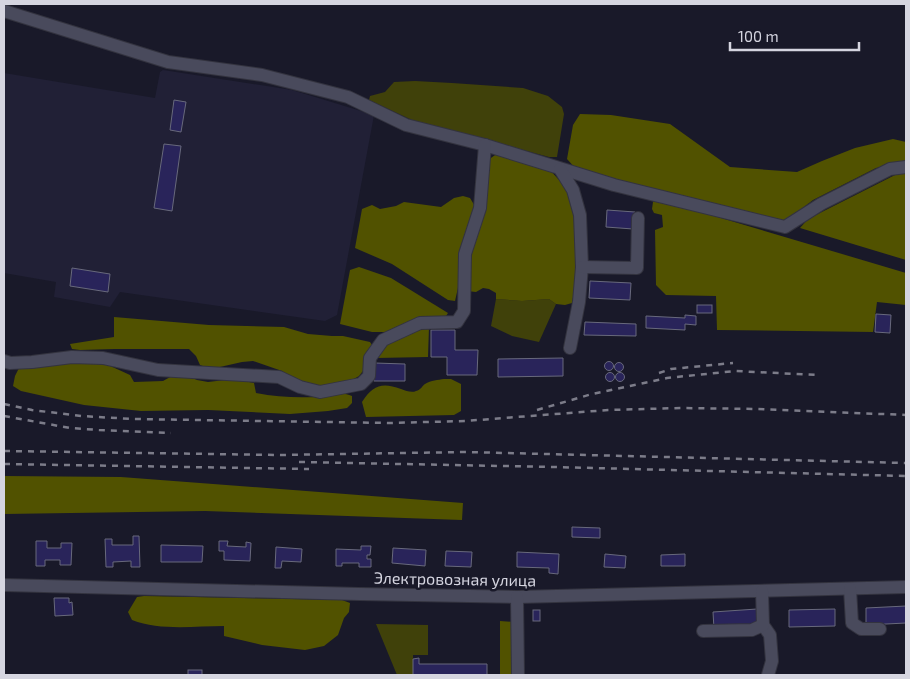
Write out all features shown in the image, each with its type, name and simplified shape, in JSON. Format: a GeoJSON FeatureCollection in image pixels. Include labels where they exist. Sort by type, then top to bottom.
{"type":"FeatureCollection","features":[{"type":"Feature","properties":{"kind":"street"},"geometry":{"type":"LineString","coordinates":[[4,11],[168,62],[262,75],[348,97],[406,125],[486,145],[614,185],[785,227],[821,204],[890,169],[906,167]]}},
{"type":"Feature","properties":{"kind":"street"},"geometry":{"type":"LineString","coordinates":[[4,361],[10,363],[72,357],[103,358],[158,370],[279,377],[300,387],[320,392],[360,384],[369,376],[370,358],[383,340],[420,323],[457,322],[464,311],[465,254],[480,208],[486,145]]}},
{"type":"Feature","properties":{"kind":"street"},"geometry":{"type":"LineString","coordinates":[[560,169],[573,190],[580,216],[582,267],[579,302],[570,348]]}},
{"type":"Feature","properties":{"kind":"street"},"geometry":{"type":"LineString","coordinates":[[582,267],[637,268],[638,218]]}},
{"type":"Feature","properties":{"kind":"street","name":"Электровозная улица"},"geometry":{"type":"LineString","coordinates":[[4,585],[517,597],[906,588]]}},
{"type":"Feature","properties":{"kind":"street"},"geometry":{"type":"LineString","coordinates":[[850,589],[852,623],[860,629],[880,629]]}},
{"type":"Feature","properties":{"kind":"street"},"geometry":{"type":"LineString","coordinates":[[762,591],[763,625],[770,635],[772,661],[768,675]]}},
{"type":"Feature","properties":{"kind":"street"},"geometry":{"type":"LineString","coordinates":[[517,597],[518,675]]}},
{"type":"Feature","properties":{"kind":"street"},"geometry":{"type":"LineString","coordinates":[[704,631],[752,630],[763,625]]}},
{"type":"Feature","properties":{"kind":"shaded area"},"geometry":{"type":"Polygon","coordinates":[[[163,70],[292,90],[374,115],[337,315],[325,321],[120,292],[110,307],[54,297],[56,282],[4,273],[4,73],[155,98],[160,72],[163,70]]]}},
{"type":"Feature","properties":{"kind":"shaded area"},"geometry":{"type":"Polygon","coordinates":[[[415,81],[523,88],[548,96],[562,107],[564,114],[557,157],[549,157],[414,121],[369,100],[370,96],[385,92],[394,82],[415,81]]]}},
{"type":"Feature","properties":{"kind":"shaded area"},"geometry":{"type":"Polygon","coordinates":[[[580,114],[611,115],[670,124],[730,167],[797,172],[855,148],[893,139],[906,142],[906,162],[876,168],[813,200],[783,223],[577,170],[567,159],[573,125],[580,114]]]}},
{"type":"Feature","properties":{"kind":"shaded area"},"geometry":{"type":"Polygon","coordinates":[[[498,153],[550,170],[568,190],[576,214],[576,282],[572,303],[565,305],[556,304],[549,299],[522,301],[496,299],[496,293],[483,288],[476,292],[467,291],[467,258],[488,160],[498,153]]]}},
{"type":"Feature","properties":{"kind":"shaded area"},"geometry":{"type":"Polygon","coordinates":[[[899,173],[906,173],[906,260],[800,228],[808,219],[899,173]]]}},
{"type":"Feature","properties":{"kind":"shaded area"},"geometry":{"type":"Polygon","coordinates":[[[463,196],[470,198],[476,208],[455,301],[448,300],[392,264],[355,248],[362,209],[372,205],[380,209],[396,206],[404,202],[441,207],[454,198],[463,196]]]}},
{"type":"Feature","properties":{"kind":"shaded area"},"geometry":{"type":"Polygon","coordinates":[[[656,200],[906,273],[906,305],[877,302],[873,332],[717,330],[716,296],[666,295],[656,285],[655,230],[663,227],[662,215],[654,213],[652,209],[653,202],[656,200]]]}},
{"type":"Feature","properties":{"kind":"shaded area"},"geometry":{"type":"Polygon","coordinates":[[[359,267],[391,278],[448,313],[446,316],[390,332],[372,332],[340,324],[350,270],[359,267]]]}},
{"type":"Feature","properties":{"kind":"shaded area"},"geometry":{"type":"Polygon","coordinates":[[[496,299],[522,301],[549,299],[556,304],[539,342],[512,336],[491,326],[496,299]]]}},
{"type":"Feature","properties":{"kind":"shaded area"},"geometry":{"type":"Polygon","coordinates":[[[114,317],[209,325],[284,327],[308,334],[343,336],[370,342],[372,345],[366,367],[359,376],[347,383],[324,387],[296,380],[282,371],[253,361],[211,369],[200,365],[196,356],[189,349],[72,349],[70,344],[114,337],[114,317]]]}},
{"type":"Feature","properties":{"kind":"shaded area"},"geometry":{"type":"Polygon","coordinates":[[[429,327],[428,357],[376,358],[388,341],[429,327]]]}},
{"type":"Feature","properties":{"kind":"shaded area"},"geometry":{"type":"Polygon","coordinates":[[[85,362],[106,364],[130,375],[134,382],[163,381],[172,376],[188,376],[208,382],[225,380],[244,381],[254,383],[256,393],[301,397],[343,394],[352,396],[352,403],[347,408],[290,414],[208,410],[141,411],[84,405],[21,391],[13,386],[19,368],[85,362]]]}},
{"type":"Feature","properties":{"kind":"shaded area"},"geometry":{"type":"Polygon","coordinates":[[[451,379],[461,384],[461,411],[454,415],[366,417],[362,402],[378,386],[394,387],[413,392],[434,380],[451,379]]]}},
{"type":"Feature","properties":{"kind":"shaded area"},"geometry":{"type":"Polygon","coordinates":[[[4,476],[121,477],[463,503],[462,520],[205,511],[4,514],[4,476]]]}},
{"type":"Feature","properties":{"kind":"shaded area"},"geometry":{"type":"Polygon","coordinates":[[[137,597],[342,600],[350,603],[349,612],[344,618],[338,635],[324,646],[305,650],[262,645],[224,636],[224,626],[166,627],[132,620],[128,612],[137,597]]]}},
{"type":"Feature","properties":{"kind":"shaded area"},"geometry":{"type":"Polygon","coordinates":[[[500,621],[513,622],[514,675],[500,675],[500,621]]]}},
{"type":"Feature","properties":{"kind":"shaded area"},"geometry":{"type":"Polygon","coordinates":[[[376,624],[428,625],[428,655],[413,655],[413,675],[397,675],[376,624]]]}},
{"type":"Feature","properties":{"kind":"building"},"geometry":{"type":"Polygon","coordinates":[[[174,100],[186,102],[181,132],[170,130],[174,100]]]}},
{"type":"Feature","properties":{"kind":"building"},"geometry":{"type":"Polygon","coordinates":[[[164,144],[181,146],[172,211],[154,208],[164,144]]]}},
{"type":"Feature","properties":{"kind":"building"},"geometry":{"type":"Polygon","coordinates":[[[607,210],[635,212],[633,229],[606,227],[607,210]]]}},
{"type":"Feature","properties":{"kind":"building"},"geometry":{"type":"Polygon","coordinates":[[[72,268],[110,274],[108,292],[70,286],[72,268]]]}},
{"type":"Feature","properties":{"kind":"building"},"geometry":{"type":"Polygon","coordinates":[[[590,281],[631,283],[630,300],[589,298],[590,281]]]}},
{"type":"Feature","properties":{"kind":"building"},"geometry":{"type":"Polygon","coordinates":[[[697,305],[712,305],[712,313],[697,313],[697,305]]]}},
{"type":"Feature","properties":{"kind":"building"},"geometry":{"type":"Polygon","coordinates":[[[876,314],[891,315],[890,333],[875,332],[876,314]]]}},
{"type":"Feature","properties":{"kind":"building"},"geometry":{"type":"Polygon","coordinates":[[[685,315],[696,316],[696,325],[685,324],[685,330],[646,328],[646,316],[685,318],[685,315]]]}},
{"type":"Feature","properties":{"kind":"building"},"geometry":{"type":"Polygon","coordinates":[[[585,322],[636,324],[636,336],[584,335],[585,322]]]}},
{"type":"Feature","properties":{"kind":"building"},"geometry":{"type":"Polygon","coordinates":[[[431,330],[455,330],[455,350],[478,350],[477,375],[447,375],[447,357],[431,357],[431,330]]]}},
{"type":"Feature","properties":{"kind":"building"},"geometry":{"type":"Polygon","coordinates":[[[563,358],[563,376],[498,377],[498,359],[563,358]]]}},
{"type":"Feature","properties":{"kind":"building"},"geometry":{"type":"Polygon","coordinates":[[[609,361],[614,366],[609,371],[604,366],[609,361]]]}},
{"type":"Feature","properties":{"kind":"building"},"geometry":{"type":"Polygon","coordinates":[[[619,362],[624,367],[619,372],[614,367],[619,362]]]}},
{"type":"Feature","properties":{"kind":"building"},"geometry":{"type":"Polygon","coordinates":[[[375,363],[405,364],[405,381],[374,381],[375,363]]]}},
{"type":"Feature","properties":{"kind":"building"},"geometry":{"type":"Polygon","coordinates":[[[610,372],[615,377],[610,382],[605,377],[610,372]]]}},
{"type":"Feature","properties":{"kind":"building"},"geometry":{"type":"Polygon","coordinates":[[[620,372],[625,377],[620,382],[615,377],[620,372]]]}},
{"type":"Feature","properties":{"kind":"building"},"geometry":{"type":"Polygon","coordinates":[[[572,527],[600,528],[600,538],[572,537],[572,527]]]}},
{"type":"Feature","properties":{"kind":"building"},"geometry":{"type":"Polygon","coordinates":[[[133,536],[139,536],[140,567],[131,567],[131,561],[113,562],[113,567],[106,567],[105,539],[112,539],[112,545],[133,545],[133,536]]]}},
{"type":"Feature","properties":{"kind":"building"},"geometry":{"type":"Polygon","coordinates":[[[36,541],[47,541],[47,548],[61,548],[61,543],[72,543],[71,565],[60,565],[60,560],[45,560],[45,566],[36,566],[36,541]]]}},
{"type":"Feature","properties":{"kind":"building"},"geometry":{"type":"Polygon","coordinates":[[[219,541],[228,541],[227,546],[246,547],[246,542],[251,543],[250,561],[224,560],[224,551],[219,551],[219,541]]]}},
{"type":"Feature","properties":{"kind":"building"},"geometry":{"type":"Polygon","coordinates":[[[161,545],[203,546],[202,562],[161,562],[161,545]]]}},
{"type":"Feature","properties":{"kind":"building"},"geometry":{"type":"Polygon","coordinates":[[[361,546],[371,546],[370,555],[367,555],[367,559],[371,559],[371,567],[359,567],[359,563],[342,563],[342,566],[336,566],[336,549],[361,550],[361,546]]]}},
{"type":"Feature","properties":{"kind":"building"},"geometry":{"type":"Polygon","coordinates":[[[276,547],[302,549],[301,562],[282,561],[281,568],[275,568],[276,547]]]}},
{"type":"Feature","properties":{"kind":"building"},"geometry":{"type":"Polygon","coordinates":[[[393,548],[426,550],[425,566],[392,563],[393,548]]]}},
{"type":"Feature","properties":{"kind":"building"},"geometry":{"type":"Polygon","coordinates":[[[446,551],[472,552],[471,567],[445,566],[446,551]]]}},
{"type":"Feature","properties":{"kind":"building"},"geometry":{"type":"Polygon","coordinates":[[[517,552],[559,554],[558,574],[549,573],[549,568],[517,567],[517,552]]]}},
{"type":"Feature","properties":{"kind":"building"},"geometry":{"type":"Polygon","coordinates":[[[605,554],[626,556],[625,568],[604,567],[605,554]]]}},
{"type":"Feature","properties":{"kind":"building"},"geometry":{"type":"Polygon","coordinates":[[[685,554],[685,566],[661,566],[661,555],[685,554]]]}},
{"type":"Feature","properties":{"kind":"building"},"geometry":{"type":"Polygon","coordinates":[[[54,598],[69,598],[69,603],[72,602],[73,615],[55,616],[54,598]]]}},
{"type":"Feature","properties":{"kind":"building"},"geometry":{"type":"Polygon","coordinates":[[[906,606],[906,623],[866,625],[866,608],[906,606]]]}},
{"type":"Feature","properties":{"kind":"building"},"geometry":{"type":"Polygon","coordinates":[[[757,609],[758,626],[714,629],[713,612],[757,609]]]}},
{"type":"Feature","properties":{"kind":"building"},"geometry":{"type":"Polygon","coordinates":[[[835,609],[835,626],[789,627],[789,610],[835,609]]]}},
{"type":"Feature","properties":{"kind":"building"},"geometry":{"type":"Polygon","coordinates":[[[533,610],[540,610],[540,621],[533,621],[533,610]]]}},
{"type":"Feature","properties":{"kind":"building"},"geometry":{"type":"Polygon","coordinates":[[[419,658],[419,664],[487,664],[487,675],[413,675],[413,659],[419,658]]]}},
{"type":"Feature","properties":{"kind":"building"},"geometry":{"type":"Polygon","coordinates":[[[188,670],[202,670],[202,675],[188,675],[188,670]]]}},
{"type":"Feature","properties":{"kind":"railway"},"geometry":{"type":"LineString","coordinates":[[659,373],[671,369],[733,363]]}},
{"type":"Feature","properties":{"kind":"railway"},"geometry":{"type":"LineString","coordinates":[[537,410],[592,394],[667,378],[735,371],[818,375]]}},
{"type":"Feature","properties":{"kind":"railway"},"geometry":{"type":"LineString","coordinates":[[4,404],[32,410],[81,416],[133,419],[390,423],[465,421],[608,410],[681,408],[906,415]]}},
{"type":"Feature","properties":{"kind":"railway"},"geometry":{"type":"LineString","coordinates":[[4,416],[70,428],[171,433]]}},
{"type":"Feature","properties":{"kind":"railway"},"geometry":{"type":"LineString","coordinates":[[4,451],[280,455],[466,452],[906,463]]}},
{"type":"Feature","properties":{"kind":"railway"},"geometry":{"type":"LineString","coordinates":[[299,462],[906,476]]}},
{"type":"Feature","properties":{"kind":"railway"},"geometry":{"type":"LineString","coordinates":[[4,464],[309,469]]}}]}
